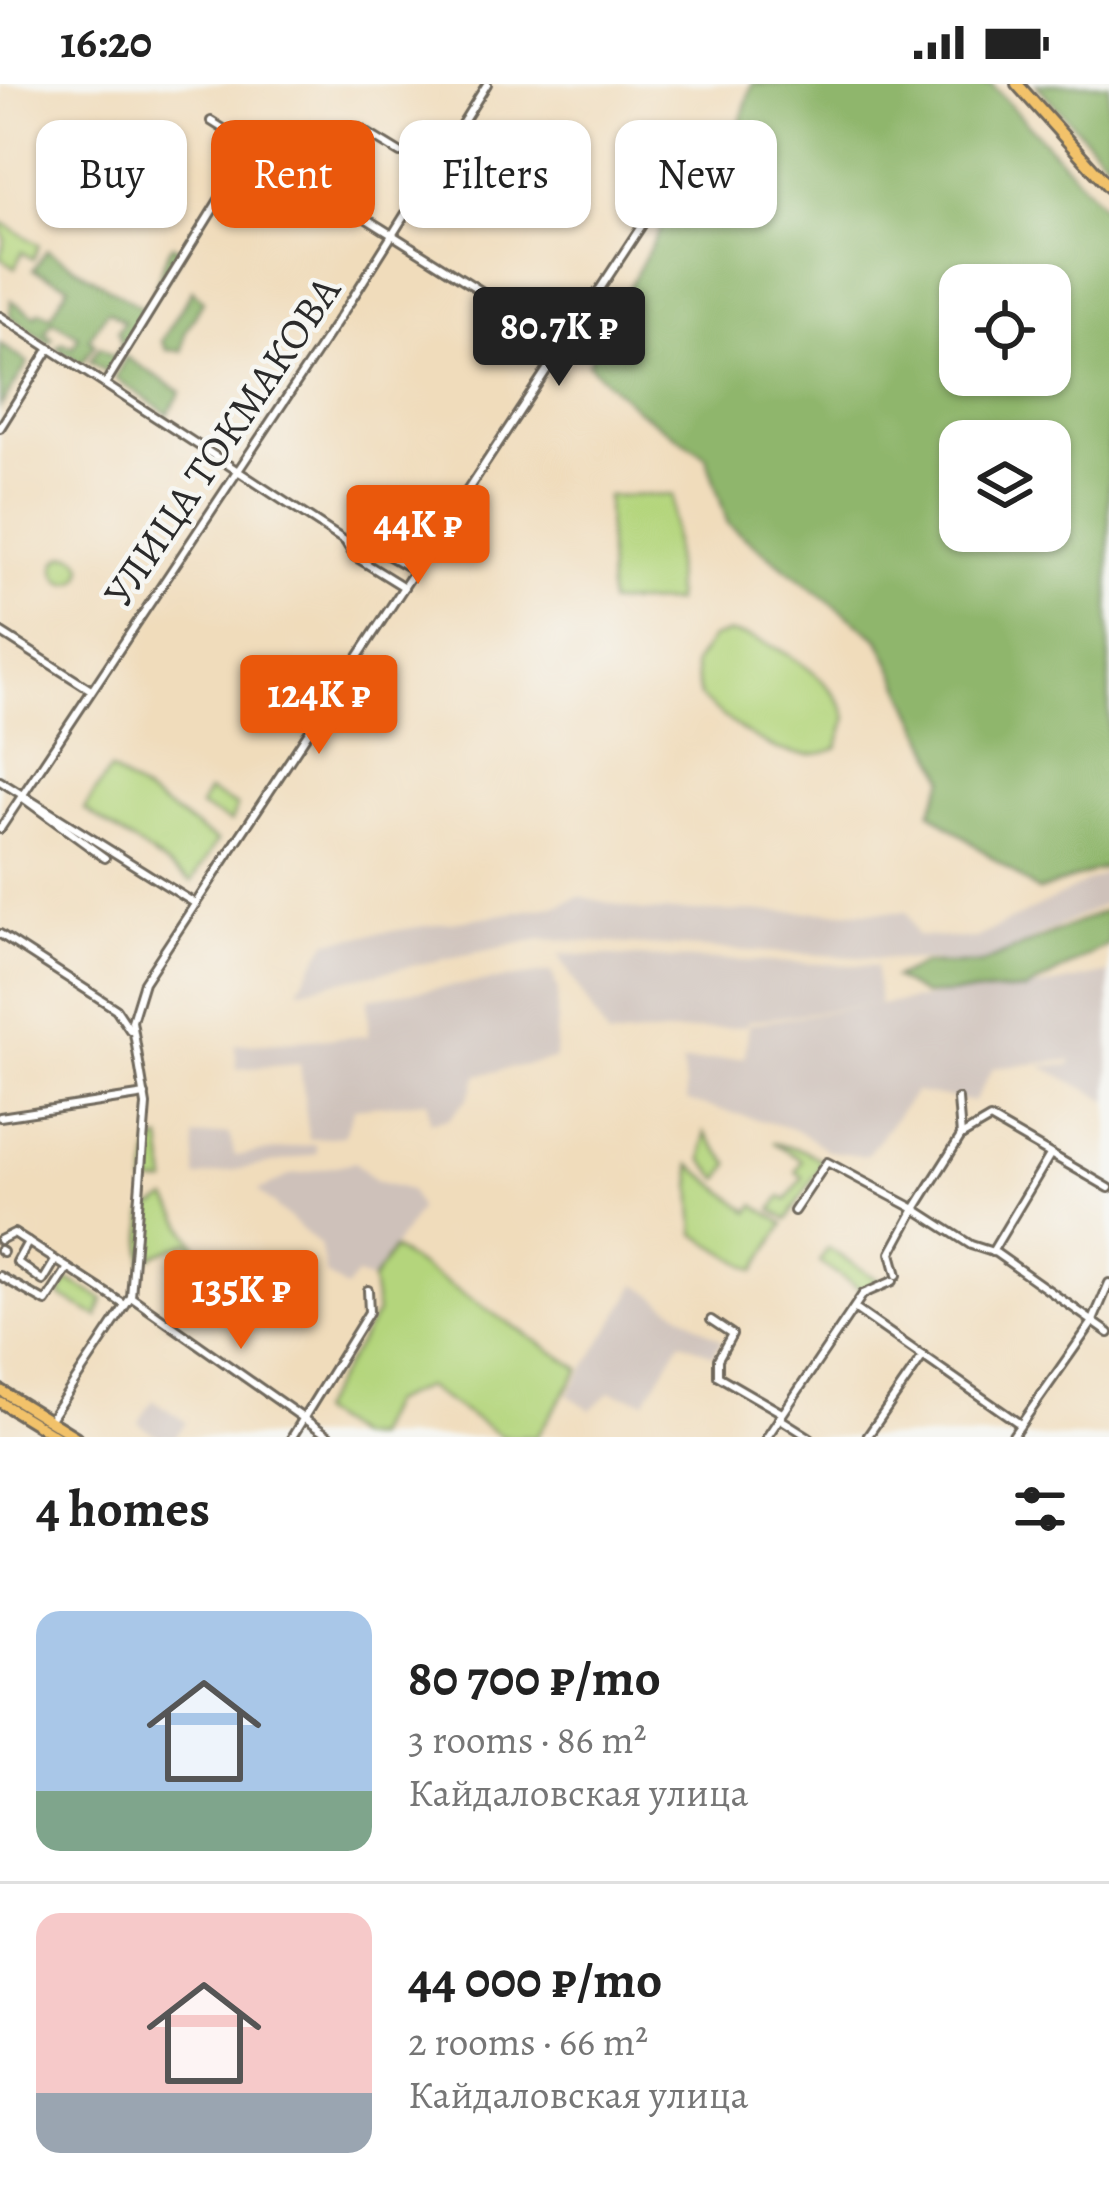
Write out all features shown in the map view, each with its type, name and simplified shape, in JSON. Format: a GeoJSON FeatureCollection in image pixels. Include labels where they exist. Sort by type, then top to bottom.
{"type":"FeatureCollection","features":[{"type":"Feature","properties":{"kind":"highway"},"geometry":{"type":"LineString","coordinates":[[1017,84],[1109,187]]}},
{"type":"Feature","properties":{"kind":"main road"},"geometry":{"type":"LineString","coordinates":[[0,1390],[44,1429],[76,1437]]}},
{"type":"Feature","properties":{"kind":"main road"},"geometry":{"type":"LineString","coordinates":[[0,1402],[57,1437]]}},
{"type":"Feature","properties":{"kind":"street","name":"УЛИЦА ТОКМАКОВА"},"geometry":{"type":"LineString","coordinates":[[0,829],[391,238],[487,84]]}},
{"type":"Feature","properties":{"kind":"street"},"geometry":{"type":"LineString","coordinates":[[105,384],[211,213]]}},
{"type":"Feature","properties":{"kind":"street"},"geometry":{"type":"LineString","coordinates":[[375,228],[564,343]]}},
{"type":"Feature","properties":{"kind":"street"},"geometry":{"type":"LineString","coordinates":[[44,1429],[131,1297],[146,1096],[133,1011],[143,982],[640,228]]}},
{"type":"Feature","properties":{"kind":"street"},"geometry":{"type":"LineString","coordinates":[[0,316],[346,541],[366,543],[414,570]]}},
{"type":"Feature","properties":{"kind":"street"},"geometry":{"type":"LineString","coordinates":[[0,428],[50,348]]}},
{"type":"Feature","properties":{"kind":"street"},"geometry":{"type":"LineString","coordinates":[[346,541],[354,556],[404,587]]}},
{"type":"Feature","properties":{"kind":"street"},"geometry":{"type":"LineString","coordinates":[[386,579],[382,565],[398,560]]}},
{"type":"Feature","properties":{"kind":"street"},"geometry":{"type":"LineString","coordinates":[[386,579],[402,573],[398,560]]}},
{"type":"Feature","properties":{"kind":"street"},"geometry":{"type":"LineString","coordinates":[[0,632],[91,690]]}},
{"type":"Feature","properties":{"kind":"street"},"geometry":{"type":"LineString","coordinates":[[0,781],[196,904]]}},
{"type":"Feature","properties":{"kind":"street"},"geometry":{"type":"LineString","coordinates":[[22,795],[26,805],[105,858]]}},
{"type":"Feature","properties":{"kind":"street"},"geometry":{"type":"LineString","coordinates":[[0,934],[116,1009],[134,1039]]}},
{"type":"Feature","properties":{"kind":"street"},"geometry":{"type":"LineString","coordinates":[[0,1117],[146,1096]]}},
{"type":"Feature","properties":{"kind":"street"},"geometry":{"type":"LineString","coordinates":[[958,1099],[961,1136]]}},
{"type":"Feature","properties":{"kind":"street"},"geometry":{"type":"LineString","coordinates":[[767,1437],[863,1294],[895,1278],[891,1253],[961,1136],[990,1119],[1077,1165],[1109,1188]]}},
{"type":"Feature","properties":{"kind":"street"},"geometry":{"type":"LineString","coordinates":[[992,1252],[1050,1154]]}},
{"type":"Feature","properties":{"kind":"street"},"geometry":{"type":"LineString","coordinates":[[794,1211],[826,1162],[992,1252],[1109,1333]]}},
{"type":"Feature","properties":{"kind":"street"},"geometry":{"type":"LineString","coordinates":[[0,1240],[12,1232],[125,1305]]}},
{"type":"Feature","properties":{"kind":"street"},"geometry":{"type":"LineString","coordinates":[[28,1242],[17,1262],[20,1268],[43,1281],[55,1260]]}},
{"type":"Feature","properties":{"kind":"street"},"geometry":{"type":"LineString","coordinates":[[0,1276],[46,1302],[68,1268]]}},
{"type":"Feature","properties":{"kind":"street"},"geometry":{"type":"LineString","coordinates":[[1012,1437],[1092,1323],[1109,1283]]}},
{"type":"Feature","properties":{"kind":"street"},"geometry":{"type":"LineString","coordinates":[[292,1437],[369,1312],[368,1290]]}},
{"type":"Feature","properties":{"kind":"street"},"geometry":{"type":"LineString","coordinates":[[131,1297],[330,1437]]}},
{"type":"Feature","properties":{"kind":"street"},"geometry":{"type":"LineString","coordinates":[[854,1307],[1020,1424]]}},
{"type":"Feature","properties":{"kind":"street"},"geometry":{"type":"LineString","coordinates":[[711,1320],[732,1334],[718,1359],[718,1376],[809,1437]]}},
{"type":"Feature","properties":{"kind":"street"},"geometry":{"type":"LineString","coordinates":[[867,1437],[923,1356]]}},
{"type":"Feature","properties":{"kind":"shaded area"},"geometry":{"type":"Polygon","coordinates":[[[1109,871],[1109,902],[981,964],[541,939],[297,990],[328,941],[560,905],[579,896],[644,911],[907,912],[917,936],[974,939],[1109,871]]]}},
{"type":"Feature","properties":{"kind":"shaded area"},"geometry":{"type":"Polygon","coordinates":[[[558,954],[876,966],[879,1005],[978,990],[1026,990],[1109,973],[1109,1101],[1041,1066],[1070,1065],[1071,1060],[993,1068],[974,1102],[915,1092],[866,1156],[829,1151],[797,1130],[687,1101],[682,1063],[745,1057],[749,1024],[877,1004],[748,1021],[745,1026],[608,1038],[558,954]]]}},
{"type":"Feature","properties":{"kind":"shaded area"},"geometry":{"type":"Polygon","coordinates":[[[552,972],[558,990],[555,1059],[478,1075],[468,1098],[449,1119],[430,1122],[427,1101],[354,1108],[344,1136],[309,1139],[300,1064],[237,1069],[235,1045],[368,1036],[368,998],[552,972]]]}},
{"type":"Feature","properties":{"kind":"shaded area"},"geometry":{"type":"Polygon","coordinates":[[[229,1133],[235,1156],[316,1144],[317,1154],[196,1178],[194,1137],[229,1133]]]}},
{"type":"Feature","properties":{"kind":"shaded area"},"geometry":{"type":"Polygon","coordinates":[[[355,1162],[376,1181],[410,1190],[419,1209],[371,1281],[356,1275],[346,1289],[326,1274],[320,1245],[258,1191],[291,1175],[355,1162]]]}},
{"type":"Feature","properties":{"kind":"shaded area"},"geometry":{"type":"Polygon","coordinates":[[[637,1284],[722,1341],[713,1355],[681,1341],[645,1401],[610,1392],[591,1410],[568,1395],[637,1284]]]}},
{"type":"Feature","properties":{"kind":"shaded area"},"geometry":{"type":"Polygon","coordinates":[[[153,1400],[186,1422],[175,1437],[159,1437],[138,1423],[153,1400]]]}},
{"type":"Feature","properties":{"kind":"green space"},"geometry":{"type":"Polygon","coordinates":[[[752,84],[991,84],[1109,212],[1109,866],[1038,891],[930,812],[945,778],[879,639],[728,524],[706,456],[639,411],[588,364],[661,228],[777,228],[777,120],[741,120],[752,84]]]}},
{"type":"Feature","properties":{"kind":"green space"},"geometry":{"type":"Polygon","coordinates":[[[1036,84],[1109,84],[1109,164],[1036,84]]]}},
{"type":"Feature","properties":{"kind":"green space"},"geometry":{"type":"Polygon","coordinates":[[[203,218],[108,374],[90,362],[99,347],[114,357],[122,345],[118,331],[124,321],[108,310],[89,339],[95,344],[81,364],[57,348],[62,343],[73,348],[79,336],[53,321],[45,332],[53,339],[49,343],[10,316],[11,300],[35,316],[40,311],[51,316],[69,285],[33,270],[47,250],[145,310],[172,245],[181,250],[203,218]]]}},
{"type":"Feature","properties":{"kind":"green space"},"geometry":{"type":"Polygon","coordinates":[[[0,221],[39,245],[33,259],[22,252],[15,268],[0,257],[5,240],[0,221]]]}},
{"type":"Feature","properties":{"kind":"green space"},"geometry":{"type":"Polygon","coordinates":[[[192,290],[203,301],[185,333],[182,351],[167,350],[162,341],[192,290]]]}},
{"type":"Feature","properties":{"kind":"green space"},"geometry":{"type":"Polygon","coordinates":[[[0,344],[28,363],[0,407],[0,344]]]}},
{"type":"Feature","properties":{"kind":"green space"},"geometry":{"type":"Polygon","coordinates":[[[126,357],[181,392],[168,414],[115,378],[126,357]]]}},
{"type":"Feature","properties":{"kind":"green space"},"geometry":{"type":"Polygon","coordinates":[[[673,495],[675,602],[609,603],[607,496],[673,495]]]}},
{"type":"Feature","properties":{"kind":"green space"},"geometry":{"type":"Polygon","coordinates":[[[69,555],[79,559],[83,569],[79,579],[69,583],[59,579],[55,569],[59,559],[69,555]]]}},
{"type":"Feature","properties":{"kind":"green space"},"geometry":{"type":"Polygon","coordinates":[[[728,633],[781,651],[830,688],[847,718],[837,748],[819,754],[782,750],[747,733],[700,697],[694,664],[712,638],[728,633]]]}},
{"type":"Feature","properties":{"kind":"green space"},"geometry":{"type":"Polygon","coordinates":[[[110,770],[217,841],[192,882],[84,809],[110,770]]]}},
{"type":"Feature","properties":{"kind":"green space"},"geometry":{"type":"Polygon","coordinates":[[[208,791],[237,806],[231,822],[200,807],[208,791]]]}},
{"type":"Feature","properties":{"kind":"green space"},"geometry":{"type":"Polygon","coordinates":[[[1109,909],[1109,944],[1026,990],[924,995],[894,978],[923,964],[981,964],[1109,909]]]}},
{"type":"Feature","properties":{"kind":"green space"},"geometry":{"type":"Polygon","coordinates":[[[705,1133],[730,1164],[720,1179],[703,1160],[705,1133]]]}},
{"type":"Feature","properties":{"kind":"green space"},"geometry":{"type":"Polygon","coordinates":[[[162,1140],[167,1183],[145,1184],[152,1141],[162,1140]]]}},
{"type":"Feature","properties":{"kind":"green space"},"geometry":{"type":"Polygon","coordinates":[[[773,1142],[806,1151],[823,1162],[787,1220],[772,1210],[781,1197],[787,1200],[803,1177],[796,1172],[802,1160],[773,1142]]]}},
{"type":"Feature","properties":{"kind":"green space"},"geometry":{"type":"Polygon","coordinates":[[[691,1165],[750,1212],[755,1205],[784,1224],[755,1271],[695,1234],[691,1165]]]}},
{"type":"Feature","properties":{"kind":"green space"},"geometry":{"type":"Polygon","coordinates":[[[168,1199],[205,1261],[210,1286],[187,1271],[198,1257],[188,1242],[148,1258],[142,1268],[144,1211],[168,1199]]]}},
{"type":"Feature","properties":{"kind":"green space"},"geometry":{"type":"Polygon","coordinates":[[[828,1248],[883,1283],[860,1289],[819,1262],[828,1248]]]}},
{"type":"Feature","properties":{"kind":"green space"},"geometry":{"type":"Polygon","coordinates":[[[393,1249],[580,1369],[536,1437],[503,1437],[425,1387],[389,1403],[373,1437],[356,1437],[317,1412],[377,1313],[372,1281],[393,1249]]]}},
{"type":"Feature","properties":{"kind":"green space"},"geometry":{"type":"Polygon","coordinates":[[[68,1280],[103,1299],[98,1317],[60,1296],[68,1280]]]}}]}
